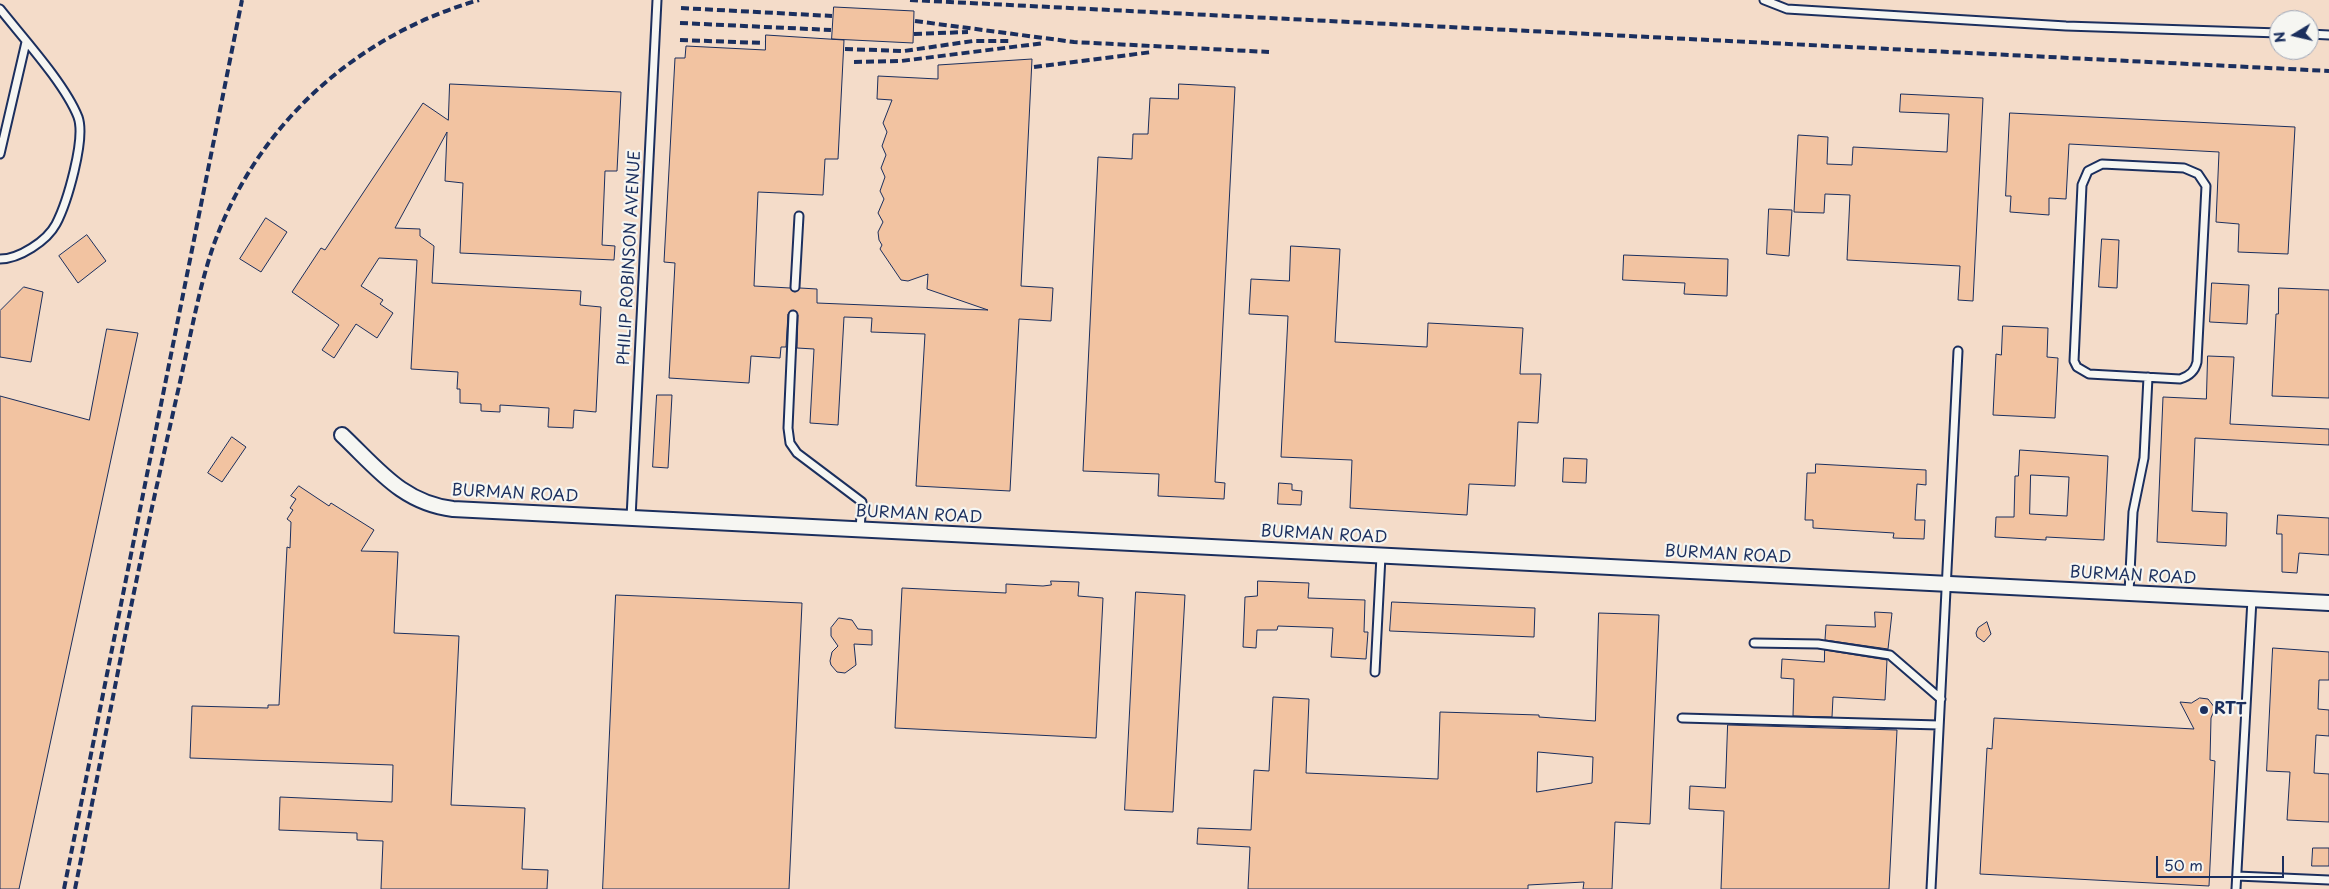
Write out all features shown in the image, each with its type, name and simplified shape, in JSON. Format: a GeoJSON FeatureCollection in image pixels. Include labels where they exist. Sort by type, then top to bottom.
{"type":"FeatureCollection","features":[{"type":"Feature","properties":{"kind":"street","name":"BURMAN ROAD"},"geometry":{"type":"LineString","coordinates":[[342,435],[410,497],[439,507],[2329,603]]}},
{"type":"Feature","properties":{"kind":"lane","name":"PHILIP ROBINSON AVENUE"},"geometry":{"type":"LineString","coordinates":[[631,518],[657,0]]}},
{"type":"Feature","properties":{"kind":"lane"},"geometry":{"type":"LineString","coordinates":[[1764,0],[1787,9],[2066,26],[2269,33]]}},
{"type":"Feature","properties":{"kind":"lane"},"geometry":{"type":"LineString","coordinates":[[0,9],[67,96],[78,116],[81,127],[80,140],[70,183],[55,224],[46,236],[24,253],[12,258],[0,259]]}},
{"type":"Feature","properties":{"kind":"lane"},"geometry":{"type":"LineString","coordinates":[[0,154],[26,42]]}},
{"type":"Feature","properties":{"kind":"lane"},"geometry":{"type":"LineString","coordinates":[[2102,164],[2184,168],[2198,174],[2206,186],[2196,368],[2192,373],[2180,378],[2148,377],[2089,374],[2077,367],[2074,361],[2082,185],[2088,171],[2102,164]]}},
{"type":"Feature","properties":{"kind":"lane"},"geometry":{"type":"LineString","coordinates":[[795,287],[798,216]]}},
{"type":"Feature","properties":{"kind":"lane"},"geometry":{"type":"LineString","coordinates":[[793,315],[788,428],[790,443],[797,453],[862,502],[860,529]]}},
{"type":"Feature","properties":{"kind":"lane"},"geometry":{"type":"LineString","coordinates":[[1931,889],[1958,351]]}},
{"type":"Feature","properties":{"kind":"lane"},"geometry":{"type":"LineString","coordinates":[[2129,593],[2133,512],[2144,458],[2148,377]]}},
{"type":"Feature","properties":{"kind":"lane"},"geometry":{"type":"LineString","coordinates":[[1375,672],[1381,556]]}},
{"type":"Feature","properties":{"kind":"lane"},"geometry":{"type":"LineString","coordinates":[[2236,889],[2252,599]]}},
{"type":"Feature","properties":{"kind":"lane"},"geometry":{"type":"LineString","coordinates":[[1754,643],[1818,644],[1890,655],[1941,699]]}},
{"type":"Feature","properties":{"kind":"lane"},"geometry":{"type":"LineString","coordinates":[[1682,718],[1939,725]]}},
{"type":"Feature","properties":{"kind":"lane"},"geometry":{"type":"LineString","coordinates":[[2237,876],[2329,880]]}},
{"type":"Feature","properties":{"kind":"shaded area"},"geometry":{"type":"Polygon","coordinates":[[[0,0],[2329,0],[2329,889],[0,889],[0,0]]]}},
{"type":"Feature","properties":{"kind":"building"},"geometry":{"type":"Polygon","coordinates":[[[834,7],[914,11],[913,43],[832,39],[834,7]]]}},
{"type":"Feature","properties":{"kind":"building"},"geometry":{"type":"Polygon","coordinates":[[[766,35],[844,40],[838,159],[825,159],[823,195],[758,192],[754,286],[790,288],[795,292],[800,288],[817,289],[817,303],[988,310],[927,289],[928,274],[908,281],[901,280],[880,249],[882,245],[878,232],[883,222],[878,213],[884,199],[880,191],[885,177],[881,168],[886,155],[882,146],[887,132],[883,123],[892,100],[877,99],[878,76],[938,79],[938,65],[1032,59],[1021,286],[1053,288],[1051,321],[1019,319],[1010,491],[916,486],[925,334],[871,332],[872,318],[844,317],[838,425],[810,423],[814,349],[797,348],[798,315],[794,310],[788,314],[786,347],[781,347],[780,358],[751,356],[749,383],[669,378],[675,263],[664,262],[675,58],[685,58],[686,46],[765,50],[766,35]]]}},
{"type":"Feature","properties":{"kind":"building"},"geometry":{"type":"Polygon","coordinates":[[[450,84],[621,92],[617,171],[605,171],[602,245],[615,246],[614,260],[460,253],[463,183],[445,181],[447,132],[395,228],[420,229],[420,236],[434,246],[432,283],[581,291],[580,305],[601,307],[596,412],[574,410],[573,428],[548,427],[549,408],[500,405],[500,412],[481,411],[481,404],[460,403],[460,389],[457,389],[458,372],[411,369],[417,260],[379,258],[361,286],[383,300],[380,304],[393,313],[377,338],[356,324],[334,358],[322,350],[339,325],[292,292],[321,248],[325,250],[423,103],[448,120],[450,84]]]}},
{"type":"Feature","properties":{"kind":"building"},"geometry":{"type":"Polygon","coordinates":[[[1179,84],[1235,87],[1215,482],[1225,483],[1224,499],[1158,496],[1159,474],[1083,471],[1098,157],[1132,159],[1133,134],[1148,134],[1150,98],[1178,99],[1179,84]]]}},
{"type":"Feature","properties":{"kind":"building"},"geometry":{"type":"Polygon","coordinates":[[[1901,94],[1983,98],[1973,301],[1958,300],[1960,266],[1847,260],[1850,195],[1825,194],[1824,213],[1794,212],[1798,135],[1828,137],[1827,164],[1852,165],[1853,147],[1947,152],[1949,114],[1900,112],[1901,94]]]}},
{"type":"Feature","properties":{"kind":"building"},"geometry":{"type":"Polygon","coordinates":[[[2010,113],[2295,127],[2288,254],[2238,252],[2239,224],[2216,222],[2219,152],[2069,144],[2066,199],[2049,198],[2049,215],[2010,212],[2011,196],[2006,196],[2010,113]]]}},
{"type":"Feature","properties":{"kind":"building"},"geometry":{"type":"Polygon","coordinates":[[[1769,209],[1792,210],[1789,256],[1767,254],[1769,209]]]}},
{"type":"Feature","properties":{"kind":"building"},"geometry":{"type":"Polygon","coordinates":[[[266,218],[287,232],[261,272],[240,259],[266,218]]]}},
{"type":"Feature","properties":{"kind":"building"},"geometry":{"type":"Polygon","coordinates":[[[87,235],[106,261],[78,283],[59,256],[87,235]]]}},
{"type":"Feature","properties":{"kind":"building"},"geometry":{"type":"Polygon","coordinates":[[[2102,239],[2119,240],[2117,288],[2099,287],[2102,239]]]}},
{"type":"Feature","properties":{"kind":"building"},"geometry":{"type":"Polygon","coordinates":[[[1291,246],[1340,249],[1335,342],[1427,347],[1428,323],[1523,328],[1520,374],[1541,374],[1538,423],[1518,422],[1515,486],[1469,484],[1467,515],[1350,508],[1352,460],[1281,457],[1288,316],[1249,314],[1251,279],[1289,281],[1291,246]]]}},
{"type":"Feature","properties":{"kind":"building"},"geometry":{"type":"Polygon","coordinates":[[[1624,255],[1728,259],[1727,296],[1684,294],[1685,283],[1623,280],[1624,255]]]}},
{"type":"Feature","properties":{"kind":"building"},"geometry":{"type":"Polygon","coordinates":[[[2212,283],[2249,285],[2247,324],[2210,322],[2212,283]]]}},
{"type":"Feature","properties":{"kind":"building"},"geometry":{"type":"Polygon","coordinates":[[[24,287],[43,292],[31,362],[0,357],[0,311],[24,287]]]}},
{"type":"Feature","properties":{"kind":"building"},"geometry":{"type":"Polygon","coordinates":[[[2279,288],[2329,290],[2329,398],[2272,396],[2279,288]]]}},
{"type":"Feature","properties":{"kind":"building"},"geometry":{"type":"Polygon","coordinates":[[[2003,326],[2048,328],[2047,357],[2058,358],[2055,418],[1993,415],[1996,354],[2001,355],[2003,326]]]}},
{"type":"Feature","properties":{"kind":"building"},"geometry":{"type":"Polygon","coordinates":[[[107,329],[138,333],[19,889],[0,889],[0,396],[89,420],[107,329]]]}},
{"type":"Feature","properties":{"kind":"building"},"geometry":{"type":"Polygon","coordinates":[[[2208,356],[2234,357],[2230,424],[2329,429],[2329,445],[2195,438],[2192,511],[2227,513],[2226,546],[2157,542],[2163,397],[2206,399],[2208,356]]]}},
{"type":"Feature","properties":{"kind":"building"},"geometry":{"type":"Polygon","coordinates":[[[657,395],[672,395],[668,468],[653,467],[657,395]]]}},
{"type":"Feature","properties":{"kind":"building"},"geometry":{"type":"Polygon","coordinates":[[[232,437],[246,447],[222,482],[208,473],[232,437]]]}},
{"type":"Feature","properties":{"kind":"building"},"geometry":{"type":"Polygon","coordinates":[[[2020,450],[2108,456],[2104,540],[2046,537],[2046,540],[1995,537],[1996,517],[2014,517],[2015,476],[2018,476],[2020,450]],[[2031,475],[2030,514],[2067,516],[2069,477],[2031,475]]]}},
{"type":"Feature","properties":{"kind":"building"},"geometry":{"type":"Polygon","coordinates":[[[1564,458],[1587,459],[1586,483],[1563,482],[1564,458]]]}},
{"type":"Feature","properties":{"kind":"building"},"geometry":{"type":"Polygon","coordinates":[[[1816,464],[1926,470],[1926,485],[1917,484],[1915,520],[1925,520],[1924,539],[1893,538],[1894,533],[1813,528],[1813,520],[1805,520],[1807,473],[1815,473],[1816,464]]]}},
{"type":"Feature","properties":{"kind":"building"},"geometry":{"type":"Polygon","coordinates":[[[1279,483],[1292,484],[1292,490],[1302,491],[1301,505],[1278,504],[1279,483]]]}},
{"type":"Feature","properties":{"kind":"building"},"geometry":{"type":"Polygon","coordinates":[[[299,486],[329,506],[331,503],[374,530],[361,551],[398,552],[394,633],[459,636],[451,805],[525,808],[522,869],[548,870],[547,889],[381,889],[383,841],[357,840],[357,833],[279,830],[280,797],[392,802],[393,765],[190,758],[192,706],[268,708],[268,705],[279,705],[287,547],[290,548],[291,522],[287,519],[293,510],[290,508],[296,499],[291,496],[299,486]]]}},
{"type":"Feature","properties":{"kind":"building"},"geometry":{"type":"Polygon","coordinates":[[[2278,515],[2329,518],[2329,555],[2299,553],[2297,573],[2282,572],[2282,534],[2277,534],[2278,515]]]}},
{"type":"Feature","properties":{"kind":"building"},"geometry":{"type":"Polygon","coordinates":[[[1051,581],[1079,582],[1078,596],[1103,598],[1096,738],[895,728],[902,588],[1006,593],[1006,584],[1043,586],[1051,585],[1051,581]]]}},
{"type":"Feature","properties":{"kind":"building"},"geometry":{"type":"Polygon","coordinates":[[[1258,581],[1309,583],[1308,598],[1365,600],[1364,632],[1368,632],[1366,659],[1331,657],[1333,628],[1278,626],[1277,630],[1257,630],[1256,648],[1243,647],[1245,597],[1257,596],[1258,581]]]}},
{"type":"Feature","properties":{"kind":"building"},"geometry":{"type":"Polygon","coordinates":[[[1136,592],[1185,595],[1173,812],[1125,810],[1136,592]]]}},
{"type":"Feature","properties":{"kind":"building"},"geometry":{"type":"Polygon","coordinates":[[[616,595],[802,603],[789,889],[603,889],[616,595]]]}},
{"type":"Feature","properties":{"kind":"building"},"geometry":{"type":"Polygon","coordinates":[[[1392,602],[1535,608],[1534,637],[1390,631],[1392,602]]]}},
{"type":"Feature","properties":{"kind":"building"},"geometry":{"type":"Polygon","coordinates":[[[1875,612],[1892,613],[1888,649],[1825,640],[1826,625],[1875,627],[1875,612]]]}},
{"type":"Feature","properties":{"kind":"building"},"geometry":{"type":"Polygon","coordinates":[[[1599,613],[1659,615],[1650,824],[1615,822],[1612,889],[1583,889],[1584,882],[1528,885],[1528,889],[1248,889],[1250,847],[1197,844],[1198,828],[1251,830],[1254,770],[1269,771],[1273,697],[1309,699],[1306,773],[1438,779],[1440,712],[1539,715],[1539,717],[1595,721],[1599,613]],[[1538,752],[1537,792],[1592,783],[1593,757],[1538,752]]]}},
{"type":"Feature","properties":{"kind":"building"},"geometry":{"type":"Polygon","coordinates":[[[839,618],[852,620],[858,629],[872,630],[872,645],[854,644],[856,665],[845,673],[837,672],[830,661],[832,652],[838,646],[831,636],[831,628],[839,618]]]}},
{"type":"Feature","properties":{"kind":"building"},"geometry":{"type":"Polygon","coordinates":[[[1987,622],[1991,634],[1984,642],[1977,637],[1976,633],[1978,628],[1987,622]]]}},
{"type":"Feature","properties":{"kind":"building"},"geometry":{"type":"Polygon","coordinates":[[[2273,648],[2329,652],[2329,680],[2319,680],[2318,709],[2329,710],[2329,736],[2316,735],[2314,773],[2329,774],[2329,822],[2287,820],[2290,772],[2267,771],[2273,648]]]}},
{"type":"Feature","properties":{"kind":"building"},"geometry":{"type":"Polygon","coordinates":[[[1825,650],[1887,660],[1885,700],[1833,697],[1832,717],[1793,716],[1794,679],[1781,678],[1782,659],[1824,662],[1825,650]]]}},
{"type":"Feature","properties":{"kind":"building"},"geometry":{"type":"Polygon","coordinates":[[[2200,698],[2208,699],[2215,708],[2211,718],[2210,760],[2215,761],[2209,886],[1980,874],[1987,748],[1992,749],[1994,718],[2194,729],[2180,702],[2191,703],[2200,698]]]}},
{"type":"Feature","properties":{"kind":"building"},"geometry":{"type":"Polygon","coordinates":[[[1728,725],[1897,730],[1889,889],[1721,889],[1724,811],[1689,809],[1690,786],[1725,788],[1728,725]]]}},
{"type":"Feature","properties":{"kind":"building"},"geometry":{"type":"Polygon","coordinates":[[[2313,848],[2329,848],[2329,866],[2312,866],[2313,848]]]}},
{"type":"Feature","properties":{"kind":"railway"},"geometry":{"type":"LineString","coordinates":[[64,889],[242,0]]}},
{"type":"Feature","properties":{"kind":"railway"},"geometry":{"type":"LineString","coordinates":[[75,889],[137,579],[196,310],[214,244],[233,200],[257,160],[285,123],[317,90],[353,61],[392,36],[434,16],[479,0]]}},
{"type":"Feature","properties":{"kind":"railway"},"geometry":{"type":"LineString","coordinates":[[910,0],[2329,71]]}},
{"type":"Feature","properties":{"kind":"railway"},"geometry":{"type":"LineString","coordinates":[[681,8],[832,16]]}},
{"type":"Feature","properties":{"kind":"railway"},"geometry":{"type":"LineString","coordinates":[[915,21],[1074,42],[1269,52]]}},
{"type":"Feature","properties":{"kind":"railway"},"geometry":{"type":"LineString","coordinates":[[680,23],[831,30]]}},
{"type":"Feature","properties":{"kind":"railway"},"geometry":{"type":"LineString","coordinates":[[914,34],[968,32]]}},
{"type":"Feature","properties":{"kind":"railway"},"geometry":{"type":"LineString","coordinates":[[680,40],[764,43]]}},
{"type":"Feature","properties":{"kind":"railway"},"geometry":{"type":"LineString","coordinates":[[845,49],[904,51],[973,41],[1009,41]]}},
{"type":"Feature","properties":{"kind":"railway"},"geometry":{"type":"LineString","coordinates":[[854,62],[901,61],[1044,43]]}},
{"type":"Feature","properties":{"kind":"railway"},"geometry":{"type":"LineString","coordinates":[[1034,67],[1152,52]]}},
{"type":"Feature","properties":{"kind":"place","name":"RTT"},"geometry":{"type":"Point","coordinates":[2204,710]}}]}
